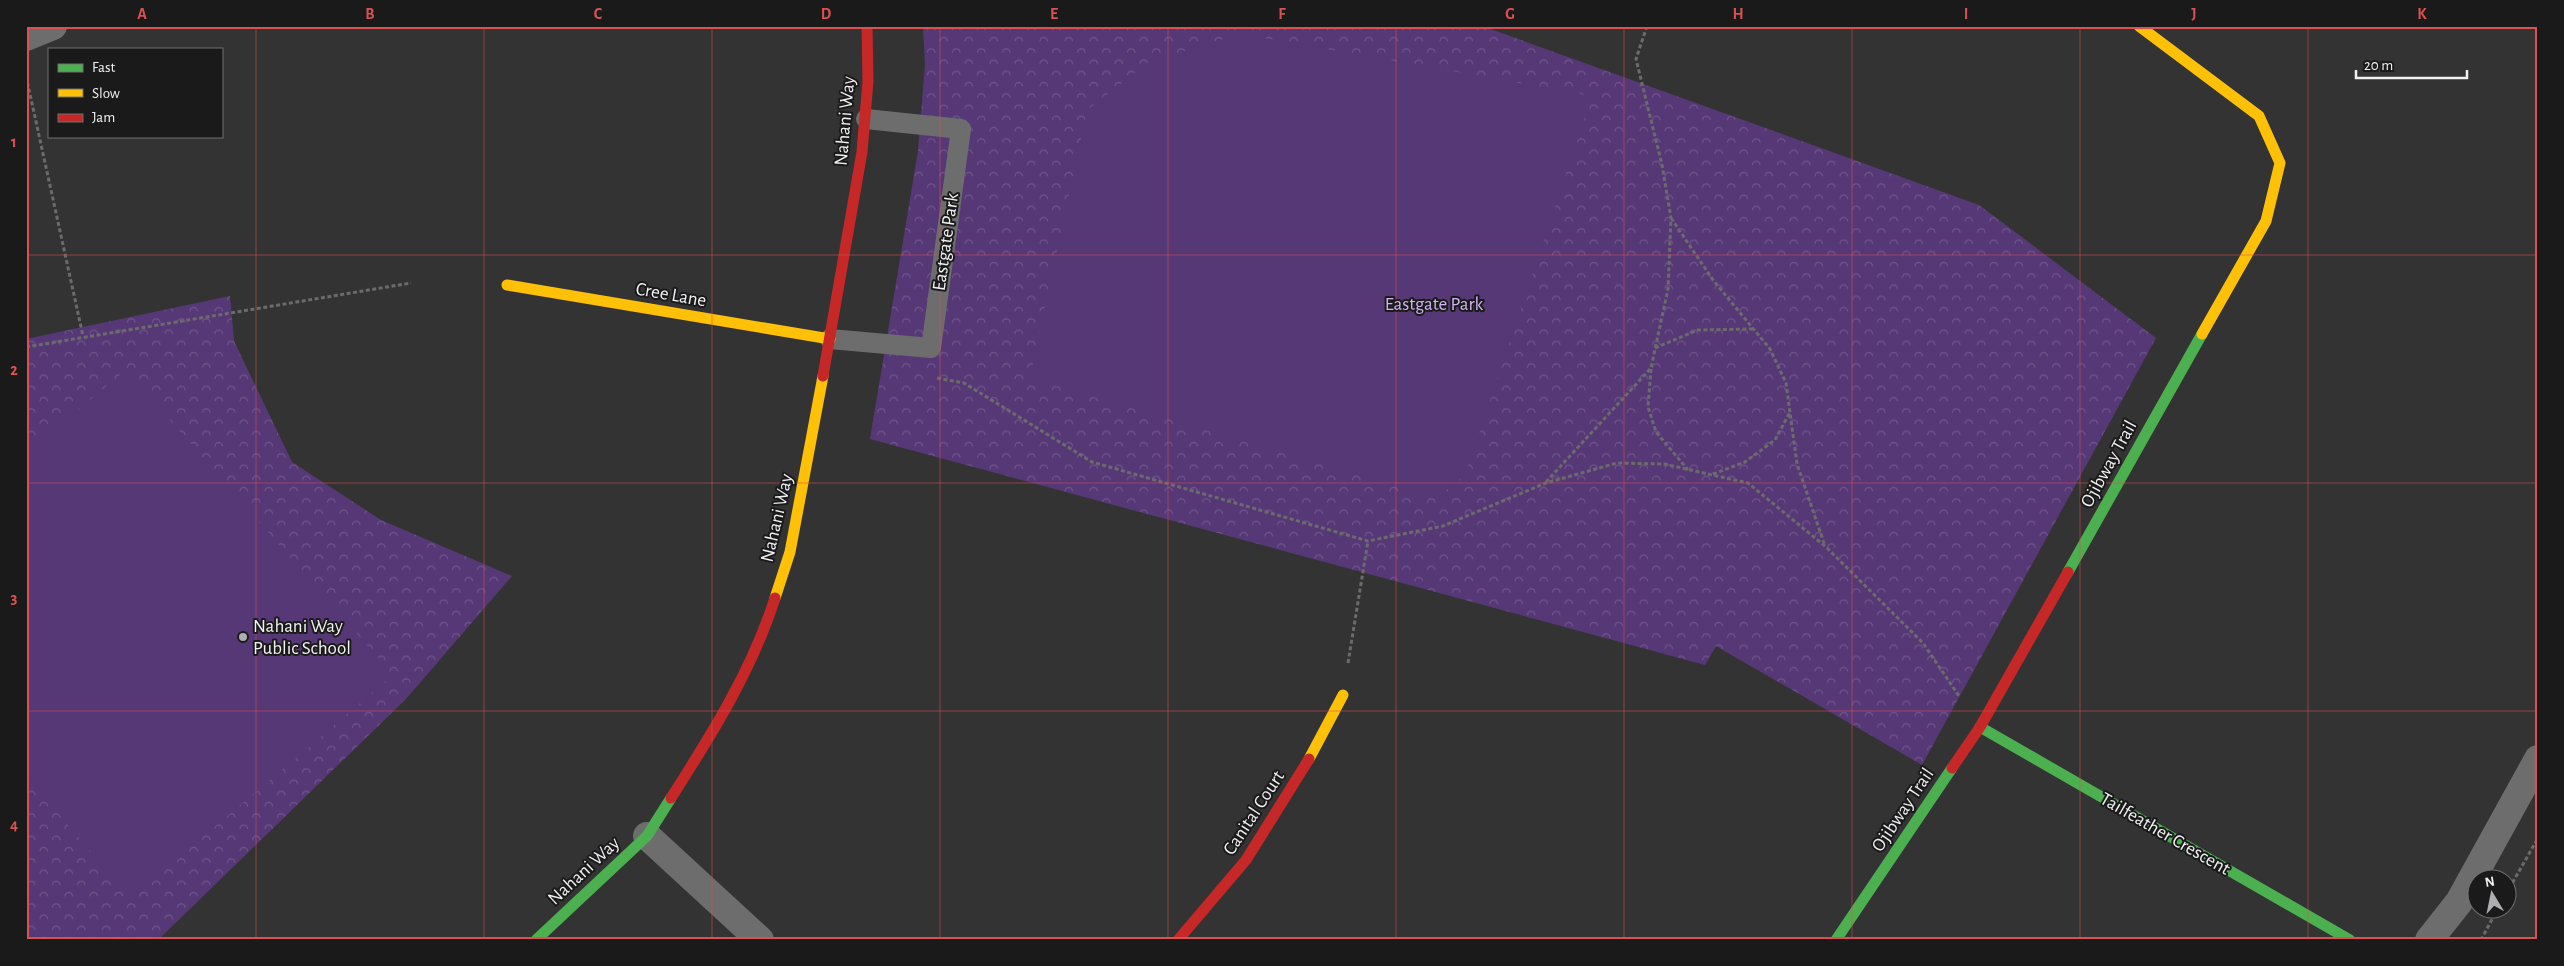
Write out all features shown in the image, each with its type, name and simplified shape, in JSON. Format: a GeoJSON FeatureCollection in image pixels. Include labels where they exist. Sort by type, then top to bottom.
{"type":"FeatureCollection","features":[{"type":"Feature","properties":{"kind":"street"},"geometry":{"type":"LineString","coordinates":[[26,37],[53,26]]}},
{"type":"Feature","properties":{"kind":"street","name":"Nahani Way"},"geometry":{"type":"LineString","coordinates":[[536,940],[647,836],[724,715],[769,617],[790,552],[830,339],[866,119],[867,26]]}},
{"type":"Feature","properties":{"kind":"street","name":"Ojibway Trail"},"geometry":{"type":"LineString","coordinates":[[1836,940],[1980,727],[2266,221],[2280,164],[2259,116],[2139,26]]}},
{"type":"Feature","properties":{"kind":"street","name":"Cree Lane"},"geometry":{"type":"LineString","coordinates":[[507,285],[830,339]]}},
{"type":"Feature","properties":{"kind":"street","name":"Canital Court"},"geometry":{"type":"LineString","coordinates":[[1178,940],[1246,860],[1304,768],[1343,695]]}},
{"type":"Feature","properties":{"kind":"street","name":"Tailfeather Crescent"},"geometry":{"type":"LineString","coordinates":[[1980,727],[2350,940]]}},
{"type":"Feature","properties":{"kind":"street"},"geometry":{"type":"LineString","coordinates":[[2429,940],[2459,902],[2538,759]]}},
{"type":"Feature","properties":{"kind":"street"},"geometry":{"type":"LineString","coordinates":[[647,836],[760,940]]}},
{"type":"Feature","properties":{"kind":"lane","name":"Eastgate Park"},"geometry":{"type":"LineString","coordinates":[[830,339],[931,348],[961,129],[866,119]]}},
{"type":"Feature","properties":{"kind":"path"},"geometry":{"type":"LineString","coordinates":[[1647,26],[1636,59],[1662,165],[1671,218],[1668,289],[1651,368],[1648,407],[1656,432],[1688,470]]}},
{"type":"Feature","properties":{"kind":"path"},"geometry":{"type":"LineString","coordinates":[[26,76],[83,336]]}},
{"type":"Feature","properties":{"kind":"path"},"geometry":{"type":"LineString","coordinates":[[1671,218],[1713,280],[1770,349],[1786,383],[1797,464],[1826,547]]}},
{"type":"Feature","properties":{"kind":"path"},"geometry":{"type":"LineString","coordinates":[[26,347],[83,336],[411,283]]}},
{"type":"Feature","properties":{"kind":"path"},"geometry":{"type":"LineString","coordinates":[[1655,349],[1698,330],[1753,329]]}},
{"type":"Feature","properties":{"kind":"path"},"geometry":{"type":"LineString","coordinates":[[1546,483],[1651,368]]}},
{"type":"Feature","properties":{"kind":"path"},"geometry":{"type":"LineString","coordinates":[[927,376],[964,383],[1092,462],[1368,541],[1443,526],[1546,483],[1617,462],[1664,464],[1748,483],[1826,547],[1923,643],[1980,727]]}},
{"type":"Feature","properties":{"kind":"path"},"geometry":{"type":"LineString","coordinates":[[1711,475],[1745,462],[1775,440],[1790,411]]}},
{"type":"Feature","properties":{"kind":"path"},"geometry":{"type":"LineString","coordinates":[[1343,695],[1368,541]]}},
{"type":"Feature","properties":{"kind":"path"},"geometry":{"type":"LineString","coordinates":[[2516,876],[2538,838]]}},
{"type":"Feature","properties":{"kind":"path"},"geometry":{"type":"LineString","coordinates":[[2481,940],[2493,918]]}},
{"type":"Feature","properties":{"kind":"green space","name":"Eastgate Park"},"geometry":{"type":"Polygon","coordinates":[[[944,26],[1482,26],[1979,205],[2156,338],[1922,765],[1716,646],[1705,665],[870,439],[918,151],[925,65],[923,28],[944,26]]]}},
{"type":"Feature","properties":{"kind":"green space"},"geometry":{"type":"Polygon","coordinates":[[[1241,34],[1592,96],[1465,475],[1436,498],[1030,378],[1087,110],[1149,62],[1241,34]]]}},
{"type":"Feature","properties":{"kind":"green space","name":"Nahani Way Public School"},"geometry":{"type":"Polygon","coordinates":[[[230,296],[234,341],[292,462],[381,520],[512,576],[406,699],[158,940],[26,940],[26,339],[230,296]]]}},
{"type":"Feature","properties":{"kind":"green space"},"geometry":{"type":"Polygon","coordinates":[[[126,370],[393,675],[131,898],[26,776],[26,453],[126,370]]]}},
{"type":"Feature","properties":{"kind":"traffic: fast"},"geometry":{"type":"LineString","coordinates":[[2068,572],[2202,334]]}},
{"type":"Feature","properties":{"kind":"traffic: fast"},"geometry":{"type":"LineString","coordinates":[[1980,727],[2350,940]]}},
{"type":"Feature","properties":{"kind":"traffic: fast"},"geometry":{"type":"LineString","coordinates":[[1836,940],[1952,768]]}},
{"type":"Feature","properties":{"kind":"traffic: fast"},"geometry":{"type":"LineString","coordinates":[[536,940],[647,836],[671,798]]}},
{"type":"Feature","properties":{"kind":"traffic: slow"},"geometry":{"type":"LineString","coordinates":[[2139,26],[2259,116],[2280,163],[2266,221],[2202,334]]}},
{"type":"Feature","properties":{"kind":"traffic: slow"},"geometry":{"type":"LineString","coordinates":[[507,285],[830,339]]}},
{"type":"Feature","properties":{"kind":"traffic: slow"},"geometry":{"type":"LineString","coordinates":[[775,598],[790,552],[823,376]]}},
{"type":"Feature","properties":{"kind":"traffic: slow"},"geometry":{"type":"LineString","coordinates":[[1309,759],[1343,695]]}},
{"type":"Feature","properties":{"kind":"traffic: jam"},"geometry":{"type":"LineString","coordinates":[[823,376],[862,152],[868,81],[867,26]]}},
{"type":"Feature","properties":{"kind":"traffic: jam"},"geometry":{"type":"LineString","coordinates":[[1952,768],[1980,727],[2068,572]]}},
{"type":"Feature","properties":{"kind":"traffic: jam"},"geometry":{"type":"LineString","coordinates":[[671,798],[730,701],[755,651],[775,598]]}},
{"type":"Feature","properties":{"kind":"traffic: jam"},"geometry":{"type":"LineString","coordinates":[[1178,940],[1246,860],[1309,759]]}},
{"type":"Feature","properties":{"kind":"place","name":"Nahani Way Public School"},"geometry":{"type":"Point","coordinates":[243,637]}}]}
